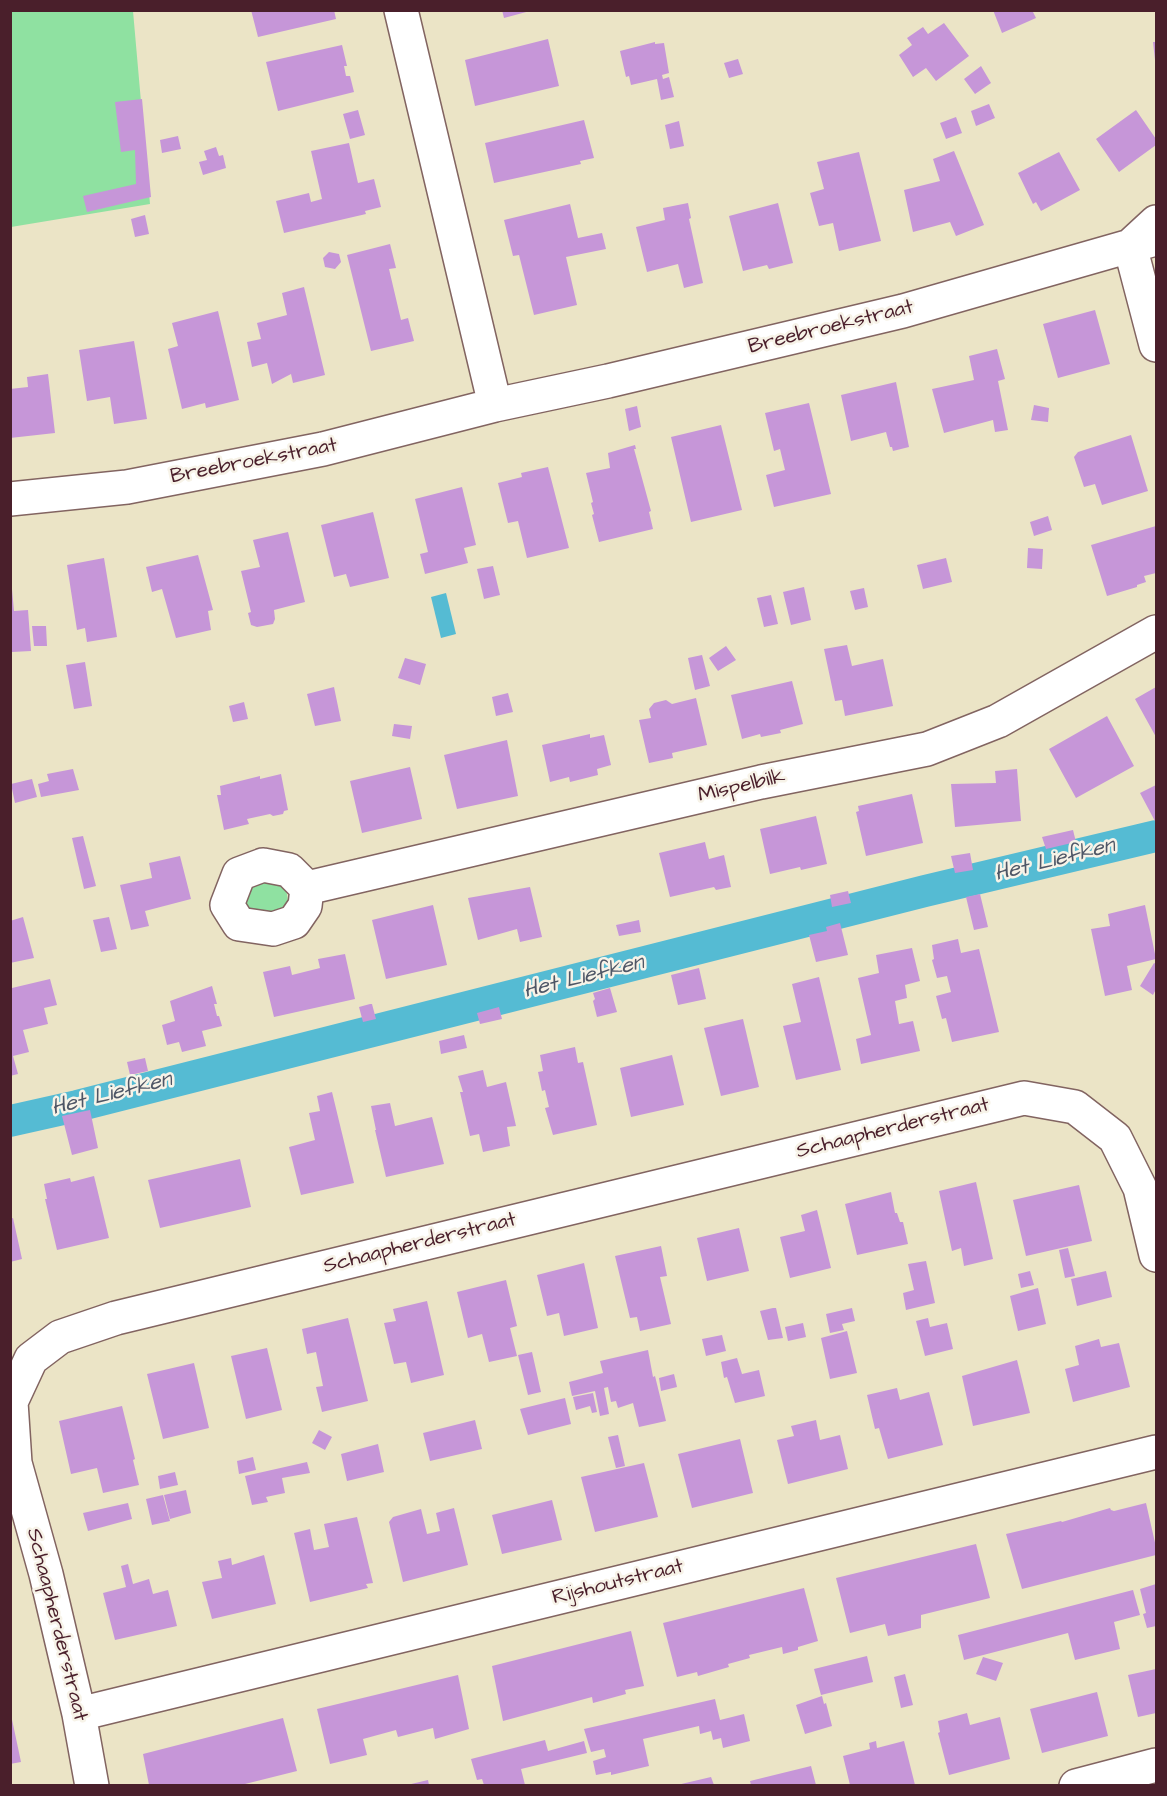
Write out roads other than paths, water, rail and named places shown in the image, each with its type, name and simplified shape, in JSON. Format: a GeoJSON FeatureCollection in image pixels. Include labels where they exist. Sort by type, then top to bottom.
{"type":"FeatureCollection","features":[{"type":"Feature","properties":{"kind":"street"},"geometry":{"type":"LineString","coordinates":[[401,10],[495,405]]}},
{"type":"Feature","properties":{"kind":"street","name":"Breebroekstraat"},"geometry":{"type":"LineString","coordinates":[[10,499],[127,488],[323,449],[495,405],[608,381],[903,311],[1143,242],[1156,222]]}},
{"type":"Feature","properties":{"kind":"street"},"geometry":{"type":"LineString","coordinates":[[1143,242],[1156,345]]}},
{"type":"Feature","properties":{"kind":"street","name":"Mispelbilk"},"geometry":{"type":"LineString","coordinates":[[307,888],[761,782],[927,749],[998,721],[1156,632]]}},
{"type":"Feature","properties":{"kind":"street","name":"Schaapherderstraat"},"geometry":{"type":"LineString","coordinates":[[92,1785],[79,1714],[46,1574],[15,1463],[11,1402],[31,1359],[60,1337],[116,1318],[1024,1098],[1075,1107],[1115,1138],[1140,1188],[1156,1255]]}},
{"type":"Feature","properties":{"kind":"street","name":"Rijshoutstraat"},"geometry":{"type":"LineString","coordinates":[[79,1714],[1156,1452]]}},
{"type":"Feature","properties":{"kind":"street"},"geometry":{"type":"LineString","coordinates":[[1076,1785],[1156,1765]]}},
{"type":"Feature","properties":{"kind":"water"},"geometry":{"type":"Polygon","coordinates":[[[446,593],[456,634],[441,638],[431,597],[446,593]]]}},
{"type":"Feature","properties":{"kind":"waterway","name":"Het Liefken"},"geometry":{"type":"LineString","coordinates":[[10,1121],[925,891],[1156,836]]}}]}
